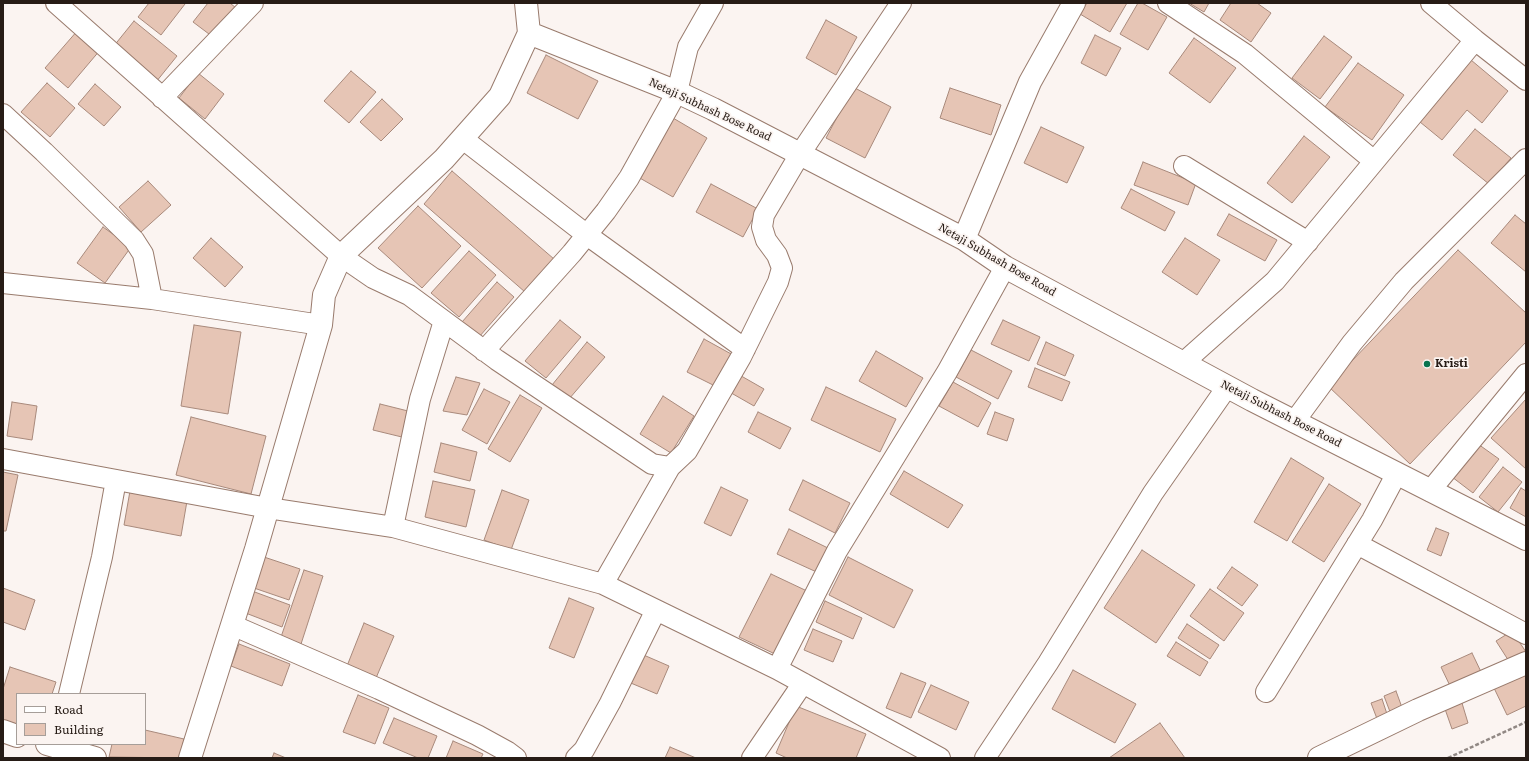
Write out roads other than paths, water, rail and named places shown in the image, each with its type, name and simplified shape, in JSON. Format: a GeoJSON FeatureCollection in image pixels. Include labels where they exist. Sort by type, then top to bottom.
{"type":"FeatureCollection","features":[{"type":"Feature","properties":{"kind":"street"},"geometry":{"type":"LineString","coordinates":[[56,3],[341,256],[373,278],[409,295],[484,351],[652,464],[670,467]]}},
{"type":"Feature","properties":{"kind":"street"},"geometry":{"type":"LineString","coordinates":[[190,758],[268,508],[321,325],[324,295],[341,256],[444,159],[500,96],[529,32],[526,3]]}},
{"type":"Feature","properties":{"kind":"street"},"geometry":{"type":"LineString","coordinates":[[484,351],[572,253],[606,212],[629,178],[677,92],[688,47],[713,3]]}},
{"type":"Feature","properties":{"kind":"street"},"geometry":{"type":"LineString","coordinates":[[603,584],[670,467],[688,451],[745,349],[778,282],[782,268],[776,255],[766,240],[762,227],[764,215],[800,154],[901,3]]}},
{"type":"Feature","properties":{"kind":"street"},"geometry":{"type":"LineString","coordinates":[[964,239],[1030,82],[1074,3]]}},
{"type":"Feature","properties":{"kind":"street"},"geometry":{"type":"LineString","coordinates":[[1168,3],[1245,54],[1374,161]]}},
{"type":"Feature","properties":{"kind":"street"},"geometry":{"type":"LineString","coordinates":[[1431,3],[1526,80]]}},
{"type":"Feature","properties":{"kind":"street"},"geometry":{"type":"LineString","coordinates":[[162,98],[247,5]]}},
{"type":"Feature","properties":{"kind":"street","name":"Netaji Subhash Bose Road"},"geometry":{"type":"LineString","coordinates":[[529,32],[677,92],[800,154],[964,239],[1005,267],[1227,387],[1526,539]]}},
{"type":"Feature","properties":{"kind":"street"},"geometry":{"type":"LineString","coordinates":[[1184,363],[1275,281],[1475,40]]}},
{"type":"Feature","properties":{"kind":"street"},"geometry":{"type":"LineString","coordinates":[[3,114],[134,240],[143,254],[152,299]]}},
{"type":"Feature","properties":{"kind":"street"},"geometry":{"type":"LineString","coordinates":[[463,139],[587,235],[745,349]]}},
{"type":"Feature","properties":{"kind":"street"},"geometry":{"type":"LineString","coordinates":[[1294,422],[1352,343],[1404,281],[1526,159]]}},
{"type":"Feature","properties":{"kind":"street"},"geometry":{"type":"LineString","coordinates":[[1184,166],[1308,242]]}},
{"type":"Feature","properties":{"kind":"street"},"geometry":{"type":"LineString","coordinates":[[777,669],[837,551],[947,372],[1005,267]]}},
{"type":"Feature","properties":{"kind":"street"},"geometry":{"type":"LineString","coordinates":[[3,282],[152,299],[321,325]]}},
{"type":"Feature","properties":{"kind":"street"},"geometry":{"type":"LineString","coordinates":[[393,527],[420,399],[444,321]]}},
{"type":"Feature","properties":{"kind":"street"},"geometry":{"type":"LineString","coordinates":[[1430,491],[1526,374]]}},
{"type":"Feature","properties":{"kind":"street"},"geometry":{"type":"LineString","coordinates":[[985,758],[1048,663],[1153,493],[1227,387]]}},
{"type":"Feature","properties":{"kind":"street"},"geometry":{"type":"LineString","coordinates":[[3,459],[268,508],[393,527],[603,584],[777,669],[940,758]]}},
{"type":"Feature","properties":{"kind":"street"},"geometry":{"type":"LineString","coordinates":[[1266,692],[1357,544],[1397,473]]}},
{"type":"Feature","properties":{"kind":"street"},"geometry":{"type":"LineString","coordinates":[[69,693],[102,558],[116,480]]}},
{"type":"Feature","properties":{"kind":"street"},"geometry":{"type":"LineString","coordinates":[[1357,544],[1526,634]]}},
{"type":"Feature","properties":{"kind":"street"},"geometry":{"type":"LineString","coordinates":[[576,758],[584,750],[610,703],[656,610]]}},
{"type":"Feature","properties":{"kind":"street"},"geometry":{"type":"LineString","coordinates":[[232,625],[380,689],[478,735],[516,758]]}},
{"type":"Feature","properties":{"kind":"street"},"geometry":{"type":"LineString","coordinates":[[1319,758],[1418,710],[1526,663]]}},
{"type":"Feature","properties":{"kind":"street"},"geometry":{"type":"LineString","coordinates":[[752,758],[803,683]]}},
{"type":"Feature","properties":{"kind":"street"},"geometry":{"type":"LineString","coordinates":[[3,731],[16,736]]}},
{"type":"Feature","properties":{"kind":"street"},"geometry":{"type":"LineString","coordinates":[[54,745],[95,758]]}},
{"type":"Feature","properties":{"kind":"place","name":"Kristi"},"geometry":{"type":"Point","coordinates":[1427,364]}}]}
